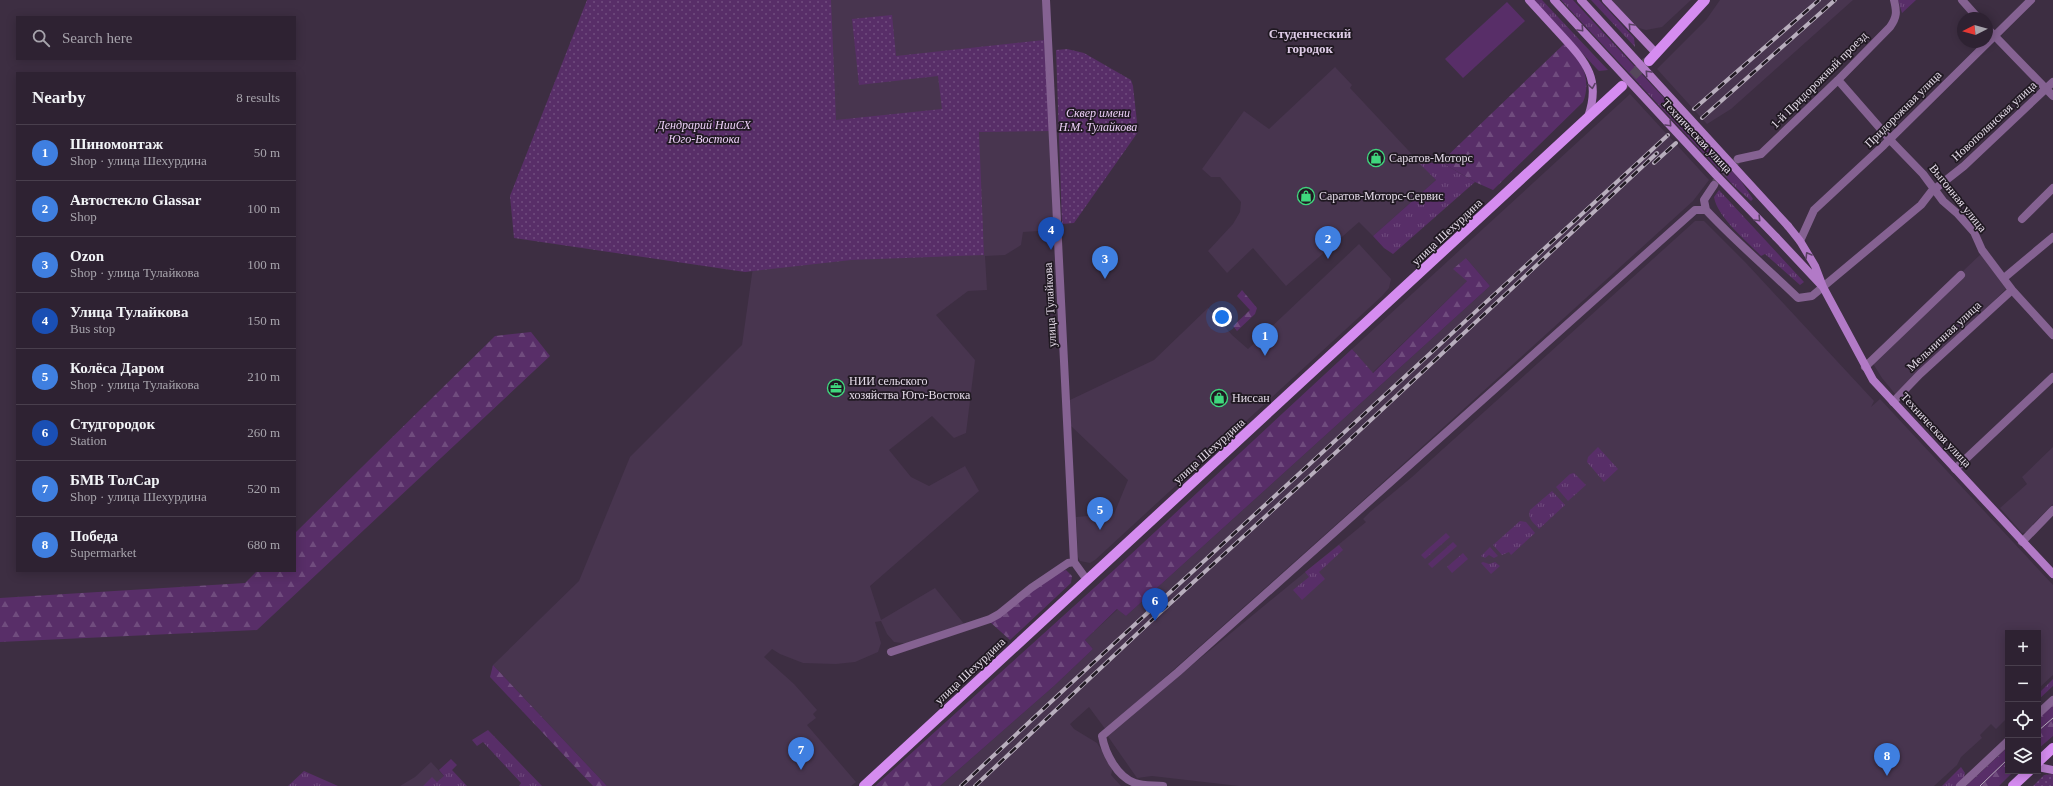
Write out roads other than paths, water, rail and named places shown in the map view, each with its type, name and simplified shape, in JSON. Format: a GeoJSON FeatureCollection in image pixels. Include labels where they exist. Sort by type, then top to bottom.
{"type":"FeatureCollection","features":[{"type":"Feature","properties":{"kind":"main road"},"geometry":{"type":"LineString","coordinates":[[1529,0],[1577,52],[1588,69],[1594,92],[1587,119]]}},
{"type":"Feature","properties":{"kind":"main road","name":"Техническая улица"},"geometry":{"type":"LineString","coordinates":[[1554,0],[1716,175],[1823,287]]}},
{"type":"Feature","properties":{"kind":"main road","name":"Техническая улица"},"geometry":{"type":"LineString","coordinates":[[1581,0],[1788,226],[1800,241],[1815,266],[1823,287],[1865,367],[1893,402],[2053,574]]}},
{"type":"Feature","properties":{"kind":"main road"},"geometry":{"type":"LineString","coordinates":[[1606,0],[1656,53]]}},
{"type":"Feature","properties":{"kind":"main road"},"geometry":{"type":"LineString","coordinates":[[1649,61],[1705,0]]}},
{"type":"Feature","properties":{"kind":"main road","name":"улица Шехурдина"},"geometry":{"type":"LineString","coordinates":[[864,786],[1622,86]]}},
{"type":"Feature","properties":{"kind":"main road"},"geometry":{"type":"LineString","coordinates":[[2041,759],[2053,748]]}},
{"type":"Feature","properties":{"kind":"main road"},"geometry":{"type":"LineString","coordinates":[[2041,768],[2053,770]]}},
{"type":"Feature","properties":{"kind":"main road"},"geometry":{"type":"LineString","coordinates":[[2013,786],[2026,774]]}},
{"type":"Feature","properties":{"kind":"street","name":"улица Тулайкова"},"geometry":{"type":"LineString","coordinates":[[1046,0],[1074,562]]}},
{"type":"Feature","properties":{"kind":"street","name":"1-й Придорожный проезд"},"geometry":{"type":"LineString","coordinates":[[1738,159],[1761,154],[1838,80],[1893,22],[1897,11],[1894,0]]}},
{"type":"Feature","properties":{"kind":"street"},"geometry":{"type":"LineString","coordinates":[[1962,0],[1973,12]]}},
{"type":"Feature","properties":{"kind":"street","name":"Придорожная улица"},"geometry":{"type":"LineString","coordinates":[[1800,241],[1814,210],[1890,139],[2031,0]]}},
{"type":"Feature","properties":{"kind":"street"},"geometry":{"type":"LineString","coordinates":[[1994,36],[2000,40],[2053,96]]}},
{"type":"Feature","properties":{"kind":"street","name":"Выгонная улица"},"geometry":{"type":"LineString","coordinates":[[1838,80],[1935,189],[1943,201],[1958,214],[1974,232],[1982,250],[2012,290],[2053,335]]}},
{"type":"Feature","properties":{"kind":"street","name":"Новополянская улица"},"geometry":{"type":"LineString","coordinates":[[1706,210],[1739,244],[1752,254],[1798,298],[1812,296],[1921,205],[1935,189],[1964,166],[2053,82]]}},
{"type":"Feature","properties":{"kind":"street"},"geometry":{"type":"LineString","coordinates":[[1163,786],[1136,784],[1125,778],[1104,747],[1102,736],[1178,672],[1695,210],[1706,210],[1704,200],[1714,185]]}},
{"type":"Feature","properties":{"kind":"street"},"geometry":{"type":"LineString","coordinates":[[2022,219],[2053,188]]}},
{"type":"Feature","properties":{"kind":"street"},"geometry":{"type":"LineString","coordinates":[[2004,278],[2053,237]]}},
{"type":"Feature","properties":{"kind":"street"},"geometry":{"type":"LineString","coordinates":[[1865,367],[1961,275]]}},
{"type":"Feature","properties":{"kind":"street","name":"Мельничная улица"},"geometry":{"type":"LineString","coordinates":[[1893,402],[1920,374],[2012,290]]}},
{"type":"Feature","properties":{"kind":"street"},"geometry":{"type":"LineString","coordinates":[[1955,469],[1977,446],[2053,377]]}},
{"type":"Feature","properties":{"kind":"street"},"geometry":{"type":"LineString","coordinates":[[2022,542],[2053,510]]}},
{"type":"Feature","properties":{"kind":"street"},"geometry":{"type":"LineString","coordinates":[[892,652],[966,628],[999,614],[1030,588],[1068,563],[1074,562],[1087,580]]}},
{"type":"Feature","properties":{"kind":"street"},"geometry":{"type":"LineString","coordinates":[[2041,711],[2053,700]]}},
{"type":"Feature","properties":{"kind":"street"},"geometry":{"type":"LineString","coordinates":[[1960,786],[2005,744]]}},
{"type":"Feature","properties":{"kind":"tunnel"},"geometry":{"type":"LineString","coordinates":[[1622,86],[1648,61]]}},
{"type":"Feature","properties":{"kind":"tunnel"},"geometry":{"type":"LineString","coordinates":[[1715,183],[1738,159]]}},
{"type":"Feature","properties":{"kind":"tram line"},"geometry":{"type":"LineString","coordinates":[[2041,728],[2053,718]]}},
{"type":"Feature","properties":{"kind":"tram line"},"geometry":{"type":"LineString","coordinates":[[1980,786],[2005,762]]}},
{"type":"Feature","properties":{"kind":"railway"},"geometry":{"type":"LineString","coordinates":[[1694,109],[1819,0]]}},
{"type":"Feature","properties":{"kind":"railway"},"geometry":{"type":"LineString","coordinates":[[1702,118],[1835,0]]}},
{"type":"Feature","properties":{"kind":"railway"},"geometry":{"type":"LineString","coordinates":[[961,786],[1668,135]]}},
{"type":"Feature","properties":{"kind":"railway"},"geometry":{"type":"LineString","coordinates":[[1654,163],[1676,143]]}},
{"type":"Feature","properties":{"kind":"railway"},"geometry":{"type":"LineString","coordinates":[[975,786],[1153,619],[1344,445],[1657,153]]}},
{"type":"Feature","properties":{"kind":"place","name":"Саратов-Моторс"},"geometry":{"type":"Point","coordinates":[1376,158]}},
{"type":"Feature","properties":{"kind":"place","name":"Саратов-Моторс-Сервис"},"geometry":{"type":"Point","coordinates":[1306,196]}},
{"type":"Feature","properties":{"kind":"place","name":"Улица Тулайкова"},"geometry":{"type":"Point","coordinates":[1051,250]}},
{"type":"Feature","properties":{"kind":"place","name":"Автостекло Glassar"},"geometry":{"type":"Point","coordinates":[1328,259]}},
{"type":"Feature","properties":{"kind":"place","name":"Ozon"},"geometry":{"type":"Point","coordinates":[1105,279]}},
{"type":"Feature","properties":{"kind":"place","name":"Шиномонтаж"},"geometry":{"type":"Point","coordinates":[1265,356]}},
{"type":"Feature","properties":{"kind":"place","name":"НИИ сельского хозяйства Юго-Востока"},"geometry":{"type":"Point","coordinates":[836,388]}},
{"type":"Feature","properties":{"kind":"place","name":"Ниссан"},"geometry":{"type":"Point","coordinates":[1219,398]}},
{"type":"Feature","properties":{"kind":"place","name":"Колёса Даром"},"geometry":{"type":"Point","coordinates":[1100,530]}},
{"type":"Feature","properties":{"kind":"place","name":"Студгородок"},"geometry":{"type":"Point","coordinates":[1155,621]}},
{"type":"Feature","properties":{"kind":"place","name":"БМВ ТолСар"},"geometry":{"type":"Point","coordinates":[801,770]}},
{"type":"Feature","properties":{"kind":"place","name":"Победа"},"geometry":{"type":"Point","coordinates":[1887,776]}},
{"type":"Feature","properties":{"kind":"district","name":"Студенческий городок"},"geometry":{"type":"Point","coordinates":[1310,40]}},
{"type":"Feature","properties":{"kind":"park label","name":"Сквер имени Н.М. Тулайкова"},"geometry":{"type":"Point","coordinates":[1098,120]}},
{"type":"Feature","properties":{"kind":"park label","name":"Дендрарий НииСХ Юго-Востока"},"geometry":{"type":"Point","coordinates":[704,132]}}]}
